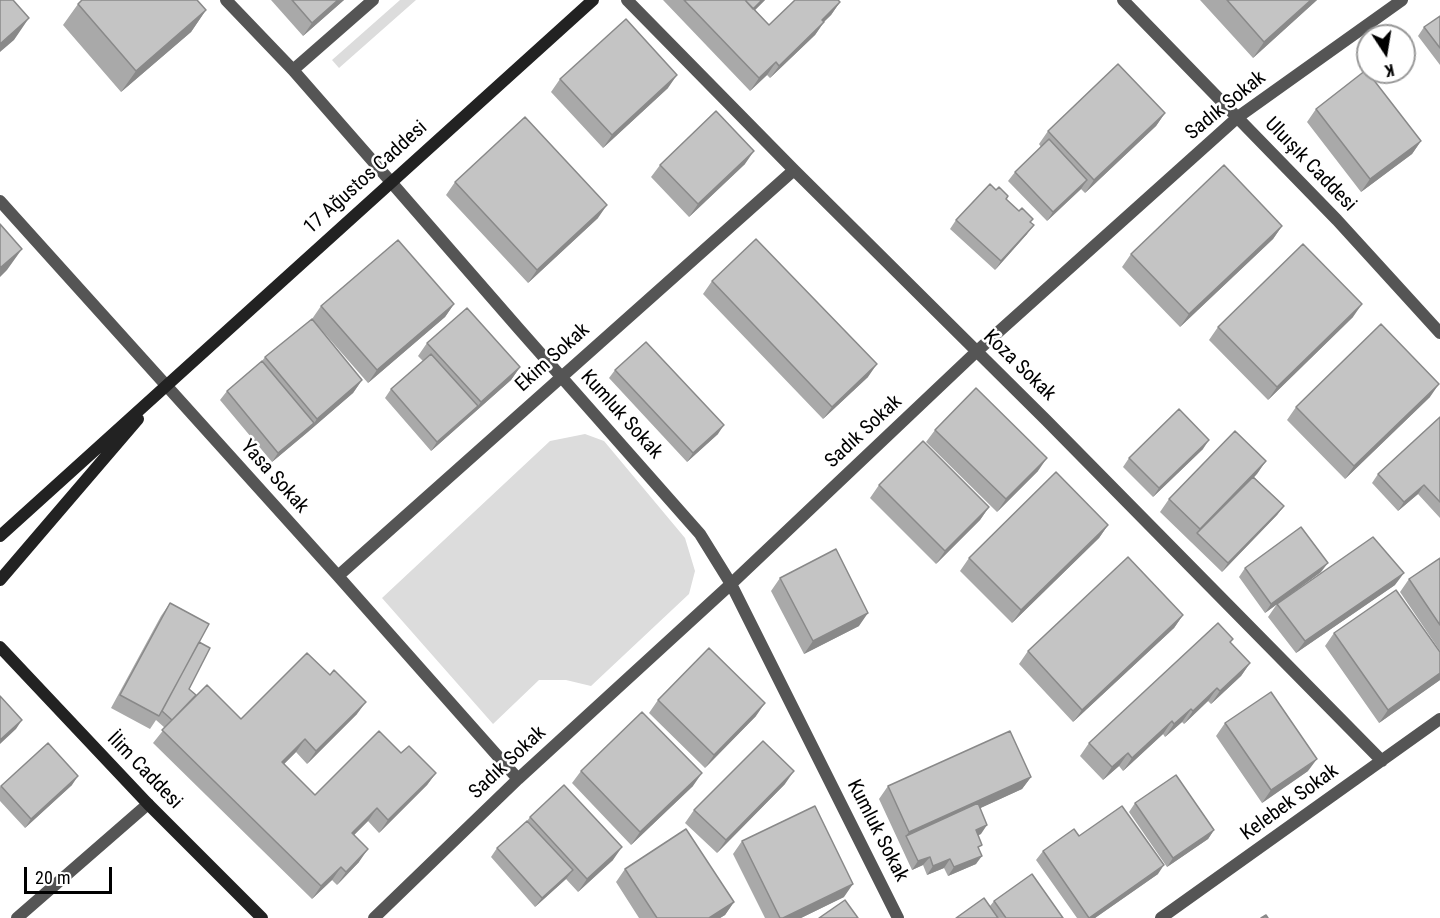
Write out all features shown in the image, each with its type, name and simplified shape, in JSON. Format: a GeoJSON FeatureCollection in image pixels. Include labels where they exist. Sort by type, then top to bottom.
{"type":"FeatureCollection","features":[{"type":"Feature","properties":{"kind":"street","name":"Kumluk Sokak"},"geometry":{"type":"LineString","coordinates":[[226,0],[293,70],[700,534],[731,585],[898,918]]}},
{"type":"Feature","properties":{"kind":"street"},"geometry":{"type":"LineString","coordinates":[[293,70],[373,0]]}},
{"type":"Feature","properties":{"kind":"street","name":"17 Ağustos Caddesi"},"geometry":{"type":"LineString","coordinates":[[0,536],[593,0]]}},
{"type":"Feature","properties":{"kind":"street","name":"Koza Sokak"},"geometry":{"type":"LineString","coordinates":[[627,0],[1382,761]]}},
{"type":"Feature","properties":{"kind":"street","name":"Uluışık Caddesi"},"geometry":{"type":"LineString","coordinates":[[1123,0],[1438,327]]}},
{"type":"Feature","properties":{"kind":"street","name":"Sadık Sokak"},"geometry":{"type":"LineString","coordinates":[[374,918],[518,779],[731,585],[976,352],[1238,117],[1402,0]]}},
{"type":"Feature","properties":{"kind":"street","name":"Ekim Sokak"},"geometry":{"type":"LineString","coordinates":[[338,576],[794,170]]}},
{"type":"Feature","properties":{"kind":"street","name":"Yasa Sokak"},"geometry":{"type":"LineString","coordinates":[[0,201],[518,779]]}},
{"type":"Feature","properties":{"kind":"street","name":"17 Ağustos Caddesi"},"geometry":{"type":"LineString","coordinates":[[0,580],[166,386]]}},
{"type":"Feature","properties":{"kind":"street","name":"İlim Caddesi"},"geometry":{"type":"LineString","coordinates":[[0,647],[148,804],[262,918]]}},
{"type":"Feature","properties":{"kind":"street","name":"Kelebek Sokak"},"geometry":{"type":"LineString","coordinates":[[1161,918],[1440,719]]}},
{"type":"Feature","properties":{"kind":"street"},"geometry":{"type":"LineString","coordinates":[[17,918],[148,804]]}},
{"type":"Feature","properties":{"kind":"shaded area"},"geometry":{"type":"Polygon","coordinates":[[[400,0],[416,0],[339,68],[332,60],[400,0]]]}},
{"type":"Feature","properties":{"kind":"shaded area"},"geometry":{"type":"Polygon","coordinates":[[[585,434],[604,441],[685,538],[695,571],[689,594],[591,686],[566,680],[539,680],[493,724],[382,598],[550,441],[585,434]]]}},
{"type":"Feature","properties":{"kind":"building"},"geometry":{"type":"Polygon","coordinates":[[[0,0],[13,0],[29,18],[0,44],[0,0]]]}},
{"type":"Feature","properties":{"kind":"building"},"geometry":{"type":"Polygon","coordinates":[[[82,0],[197,0],[206,10],[136,71],[78,4],[82,0]]]}},
{"type":"Feature","properties":{"kind":"building"},"geometry":{"type":"Polygon","coordinates":[[[292,0],[338,0],[312,23],[292,0]]]}},
{"type":"Feature","properties":{"kind":"building"},"geometry":{"type":"Polygon","coordinates":[[[684,0],[745,0],[769,25],[795,0],[838,0],[840,2],[822,20],[824,22],[779,66],[776,62],[759,78],[684,0]]]}},
{"type":"Feature","properties":{"kind":"building"},"geometry":{"type":"Polygon","coordinates":[[[745,0],[762,0],[753,9],[745,0]]]}},
{"type":"Feature","properties":{"kind":"building"},"geometry":{"type":"Polygon","coordinates":[[[1227,0],[1311,0],[1264,42],[1227,0]]]}},
{"type":"Feature","properties":{"kind":"building"},"geometry":{"type":"Polygon","coordinates":[[[1440,16],[1440,48],[1424,27],[1440,16]]]}},
{"type":"Feature","properties":{"kind":"building"},"geometry":{"type":"Polygon","coordinates":[[[626,19],[677,75],[612,135],[560,79],[626,19]]]}},
{"type":"Feature","properties":{"kind":"building"},"geometry":{"type":"Polygon","coordinates":[[[1118,64],[1165,113],[1094,180],[1048,131],[1118,64]]]}},
{"type":"Feature","properties":{"kind":"building"},"geometry":{"type":"Polygon","coordinates":[[[1356,78],[1356,84],[1377,84],[1421,141],[1370,179],[1316,109],[1356,78]]]}},
{"type":"Feature","properties":{"kind":"building"},"geometry":{"type":"Polygon","coordinates":[[[716,111],[754,151],[698,204],[660,165],[716,111]]]}},
{"type":"Feature","properties":{"kind":"building"},"geometry":{"type":"Polygon","coordinates":[[[525,117],[607,205],[537,270],[455,182],[525,117]]]}},
{"type":"Feature","properties":{"kind":"building"},"geometry":{"type":"Polygon","coordinates":[[[1049,139],[1087,180],[1053,212],[1015,172],[1049,139]]]}},
{"type":"Feature","properties":{"kind":"building"},"geometry":{"type":"Polygon","coordinates":[[[1224,165],[1282,226],[1189,314],[1131,254],[1224,165]]]}},
{"type":"Feature","properties":{"kind":"building"},"geometry":{"type":"Polygon","coordinates":[[[990,184],[996,190],[999,187],[1008,196],[1006,199],[1019,211],[1022,208],[1033,219],[1030,222],[1034,225],[1001,261],[956,220],[990,184]]]}},
{"type":"Feature","properties":{"kind":"building"},"geometry":{"type":"Polygon","coordinates":[[[0,224],[22,249],[0,268],[0,224]]]}},
{"type":"Feature","properties":{"kind":"building"},"geometry":{"type":"Polygon","coordinates":[[[756,239],[877,364],[832,407],[712,281],[756,239]]]}},
{"type":"Feature","properties":{"kind":"building"},"geometry":{"type":"Polygon","coordinates":[[[398,240],[454,304],[377,370],[321,306],[398,240]]]}},
{"type":"Feature","properties":{"kind":"building"},"geometry":{"type":"Polygon","coordinates":[[[1303,244],[1362,304],[1277,387],[1218,327],[1303,244]]]}},
{"type":"Feature","properties":{"kind":"building"},"geometry":{"type":"Polygon","coordinates":[[[467,308],[520,367],[481,402],[427,343],[467,308]]]}},
{"type":"Feature","properties":{"kind":"building"},"geometry":{"type":"Polygon","coordinates":[[[312,319],[362,380],[317,419],[265,357],[312,319]]]}},
{"type":"Feature","properties":{"kind":"building"},"geometry":{"type":"Polygon","coordinates":[[[1381,324],[1439,384],[1354,466],[1296,407],[1381,324]]]}},
{"type":"Feature","properties":{"kind":"building"},"geometry":{"type":"Polygon","coordinates":[[[646,342],[724,425],[693,453],[615,370],[646,342]]]}},
{"type":"Feature","properties":{"kind":"building"},"geometry":{"type":"Polygon","coordinates":[[[431,354],[478,406],[437,442],[391,389],[431,354]]]}},
{"type":"Feature","properties":{"kind":"building"},"geometry":{"type":"Polygon","coordinates":[[[262,361],[314,423],[278,453],[227,391],[262,361]]]}},
{"type":"Feature","properties":{"kind":"building"},"geometry":{"type":"Polygon","coordinates":[[[976,388],[1047,458],[1006,499],[935,430],[976,388]]]}},
{"type":"Feature","properties":{"kind":"building"},"geometry":{"type":"Polygon","coordinates":[[[1179,409],[1209,440],[1159,488],[1129,458],[1179,409]]]}},
{"type":"Feature","properties":{"kind":"building"},"geometry":{"type":"Polygon","coordinates":[[[1440,417],[1440,502],[1424,485],[1404,502],[1378,474],[1440,417]]]}},
{"type":"Feature","properties":{"kind":"building"},"geometry":{"type":"Polygon","coordinates":[[[1235,431],[1266,461],[1200,529],[1169,499],[1235,431]]]}},
{"type":"Feature","properties":{"kind":"building"},"geometry":{"type":"Polygon","coordinates":[[[923,441],[989,507],[945,551],[879,485],[923,441]]]}},
{"type":"Feature","properties":{"kind":"building"},"geometry":{"type":"Polygon","coordinates":[[[1056,472],[1108,525],[1021,610],[969,558],[1056,472]]]}},
{"type":"Feature","properties":{"kind":"building"},"geometry":{"type":"Polygon","coordinates":[[[1253,477],[1284,506],[1228,563],[1197,533],[1253,477]]]}},
{"type":"Feature","properties":{"kind":"building"},"geometry":{"type":"Polygon","coordinates":[[[1301,527],[1328,563],[1271,604],[1245,568],[1301,527]]]}},
{"type":"Feature","properties":{"kind":"building"},"geometry":{"type":"Polygon","coordinates":[[[1373,537],[1404,573],[1305,641],[1277,604],[1373,537]]]}},
{"type":"Feature","properties":{"kind":"building"},"geometry":{"type":"Polygon","coordinates":[[[836,549],[868,613],[813,641],[780,578],[836,549]]]}},
{"type":"Feature","properties":{"kind":"building"},"geometry":{"type":"Polygon","coordinates":[[[1128,557],[1183,615],[1082,710],[1028,651],[1128,557]]]}},
{"type":"Feature","properties":{"kind":"building"},"geometry":{"type":"Polygon","coordinates":[[[1440,558],[1440,625],[1409,579],[1440,558]]]}},
{"type":"Feature","properties":{"kind":"building"},"geometry":{"type":"Polygon","coordinates":[[[1396,590],[1440,652],[1440,673],[1388,710],[1334,633],[1396,590]]]}},
{"type":"Feature","properties":{"kind":"building"},"geometry":{"type":"Polygon","coordinates":[[[170,603],[209,624],[159,716],[120,695],[170,603]]]}},
{"type":"Feature","properties":{"kind":"building"},"geometry":{"type":"Polygon","coordinates":[[[1218,623],[1233,639],[1230,642],[1250,663],[1220,691],[1217,688],[1193,711],[1191,709],[1174,724],[1172,721],[1132,758],[1128,753],[1112,767],[1089,743],[1218,623]]]}},
{"type":"Feature","properties":{"kind":"building"},"geometry":{"type":"Polygon","coordinates":[[[199,642],[210,648],[189,689],[196,695],[172,720],[162,711],[199,642]]]}},
{"type":"Feature","properties":{"kind":"building"},"geometry":{"type":"Polygon","coordinates":[[[709,648],[765,703],[714,755],[658,700],[709,648]]]}},
{"type":"Feature","properties":{"kind":"building"},"geometry":{"type":"Polygon","coordinates":[[[307,653],[330,675],[334,670],[366,702],[316,751],[305,739],[282,762],[315,795],[379,731],[401,753],[409,746],[436,773],[388,820],[377,808],[352,833],[368,849],[346,872],[341,867],[321,886],[162,730],[207,685],[241,719],[307,653]]]}},
{"type":"Feature","properties":{"kind":"building"},"geometry":{"type":"Polygon","coordinates":[[[1271,692],[1317,759],[1271,790],[1225,723],[1271,692]]]}},
{"type":"Feature","properties":{"kind":"building"},"geometry":{"type":"Polygon","coordinates":[[[0,696],[22,720],[0,740],[0,696]]]}},
{"type":"Feature","properties":{"kind":"building"},"geometry":{"type":"Polygon","coordinates":[[[642,712],[702,773],[640,832],[581,771],[642,712]]]}},
{"type":"Feature","properties":{"kind":"building"},"geometry":{"type":"Polygon","coordinates":[[[1010,731],[1031,777],[909,832],[888,786],[1010,731]]]}},
{"type":"Feature","properties":{"kind":"building"},"geometry":{"type":"Polygon","coordinates":[[[763,741],[794,771],[726,840],[694,810],[763,741]]]}},
{"type":"Feature","properties":{"kind":"building"},"geometry":{"type":"Polygon","coordinates":[[[48,743],[78,776],[31,819],[1,786],[48,743]]]}},
{"type":"Feature","properties":{"kind":"building"},"geometry":{"type":"Polygon","coordinates":[[[1176,775],[1214,830],[1173,858],[1135,803],[1176,775]]]}},
{"type":"Feature","properties":{"kind":"building"},"geometry":{"type":"Polygon","coordinates":[[[564,785],[622,847],[587,879],[530,817],[564,785]]]}},
{"type":"Feature","properties":{"kind":"building"},"geometry":{"type":"Polygon","coordinates":[[[978,803],[987,825],[976,830],[982,845],[978,847],[982,856],[954,867],[950,859],[933,866],[930,857],[918,861],[906,836],[978,803]]]}},
{"type":"Feature","properties":{"kind":"building"},"geometry":{"type":"Polygon","coordinates":[[[815,806],[853,884],[780,918],[742,841],[815,806]]]}},
{"type":"Feature","properties":{"kind":"building"},"geometry":{"type":"Polygon","coordinates":[[[1122,806],[1164,865],[1089,918],[1043,851],[1074,829],[1079,836],[1122,806]]]}},
{"type":"Feature","properties":{"kind":"building"},"geometry":{"type":"Polygon","coordinates":[[[527,821],[573,870],[542,898],[497,848],[527,821]]]}},
{"type":"Feature","properties":{"kind":"building"},"geometry":{"type":"Polygon","coordinates":[[[686,829],[734,902],[709,918],[657,918],[625,869],[686,829]]]}},
{"type":"Feature","properties":{"kind":"building"},"geometry":{"type":"Polygon","coordinates":[[[1032,874],[1063,918],[1006,918],[994,901],[1032,874]]]}},
{"type":"Feature","properties":{"kind":"building"},"geometry":{"type":"Polygon","coordinates":[[[984,898],[998,918],[956,918],[984,898]]]}},
{"type":"Feature","properties":{"kind":"building"},"geometry":{"type":"Polygon","coordinates":[[[845,900],[858,918],[819,918],[845,900]]]}}]}
